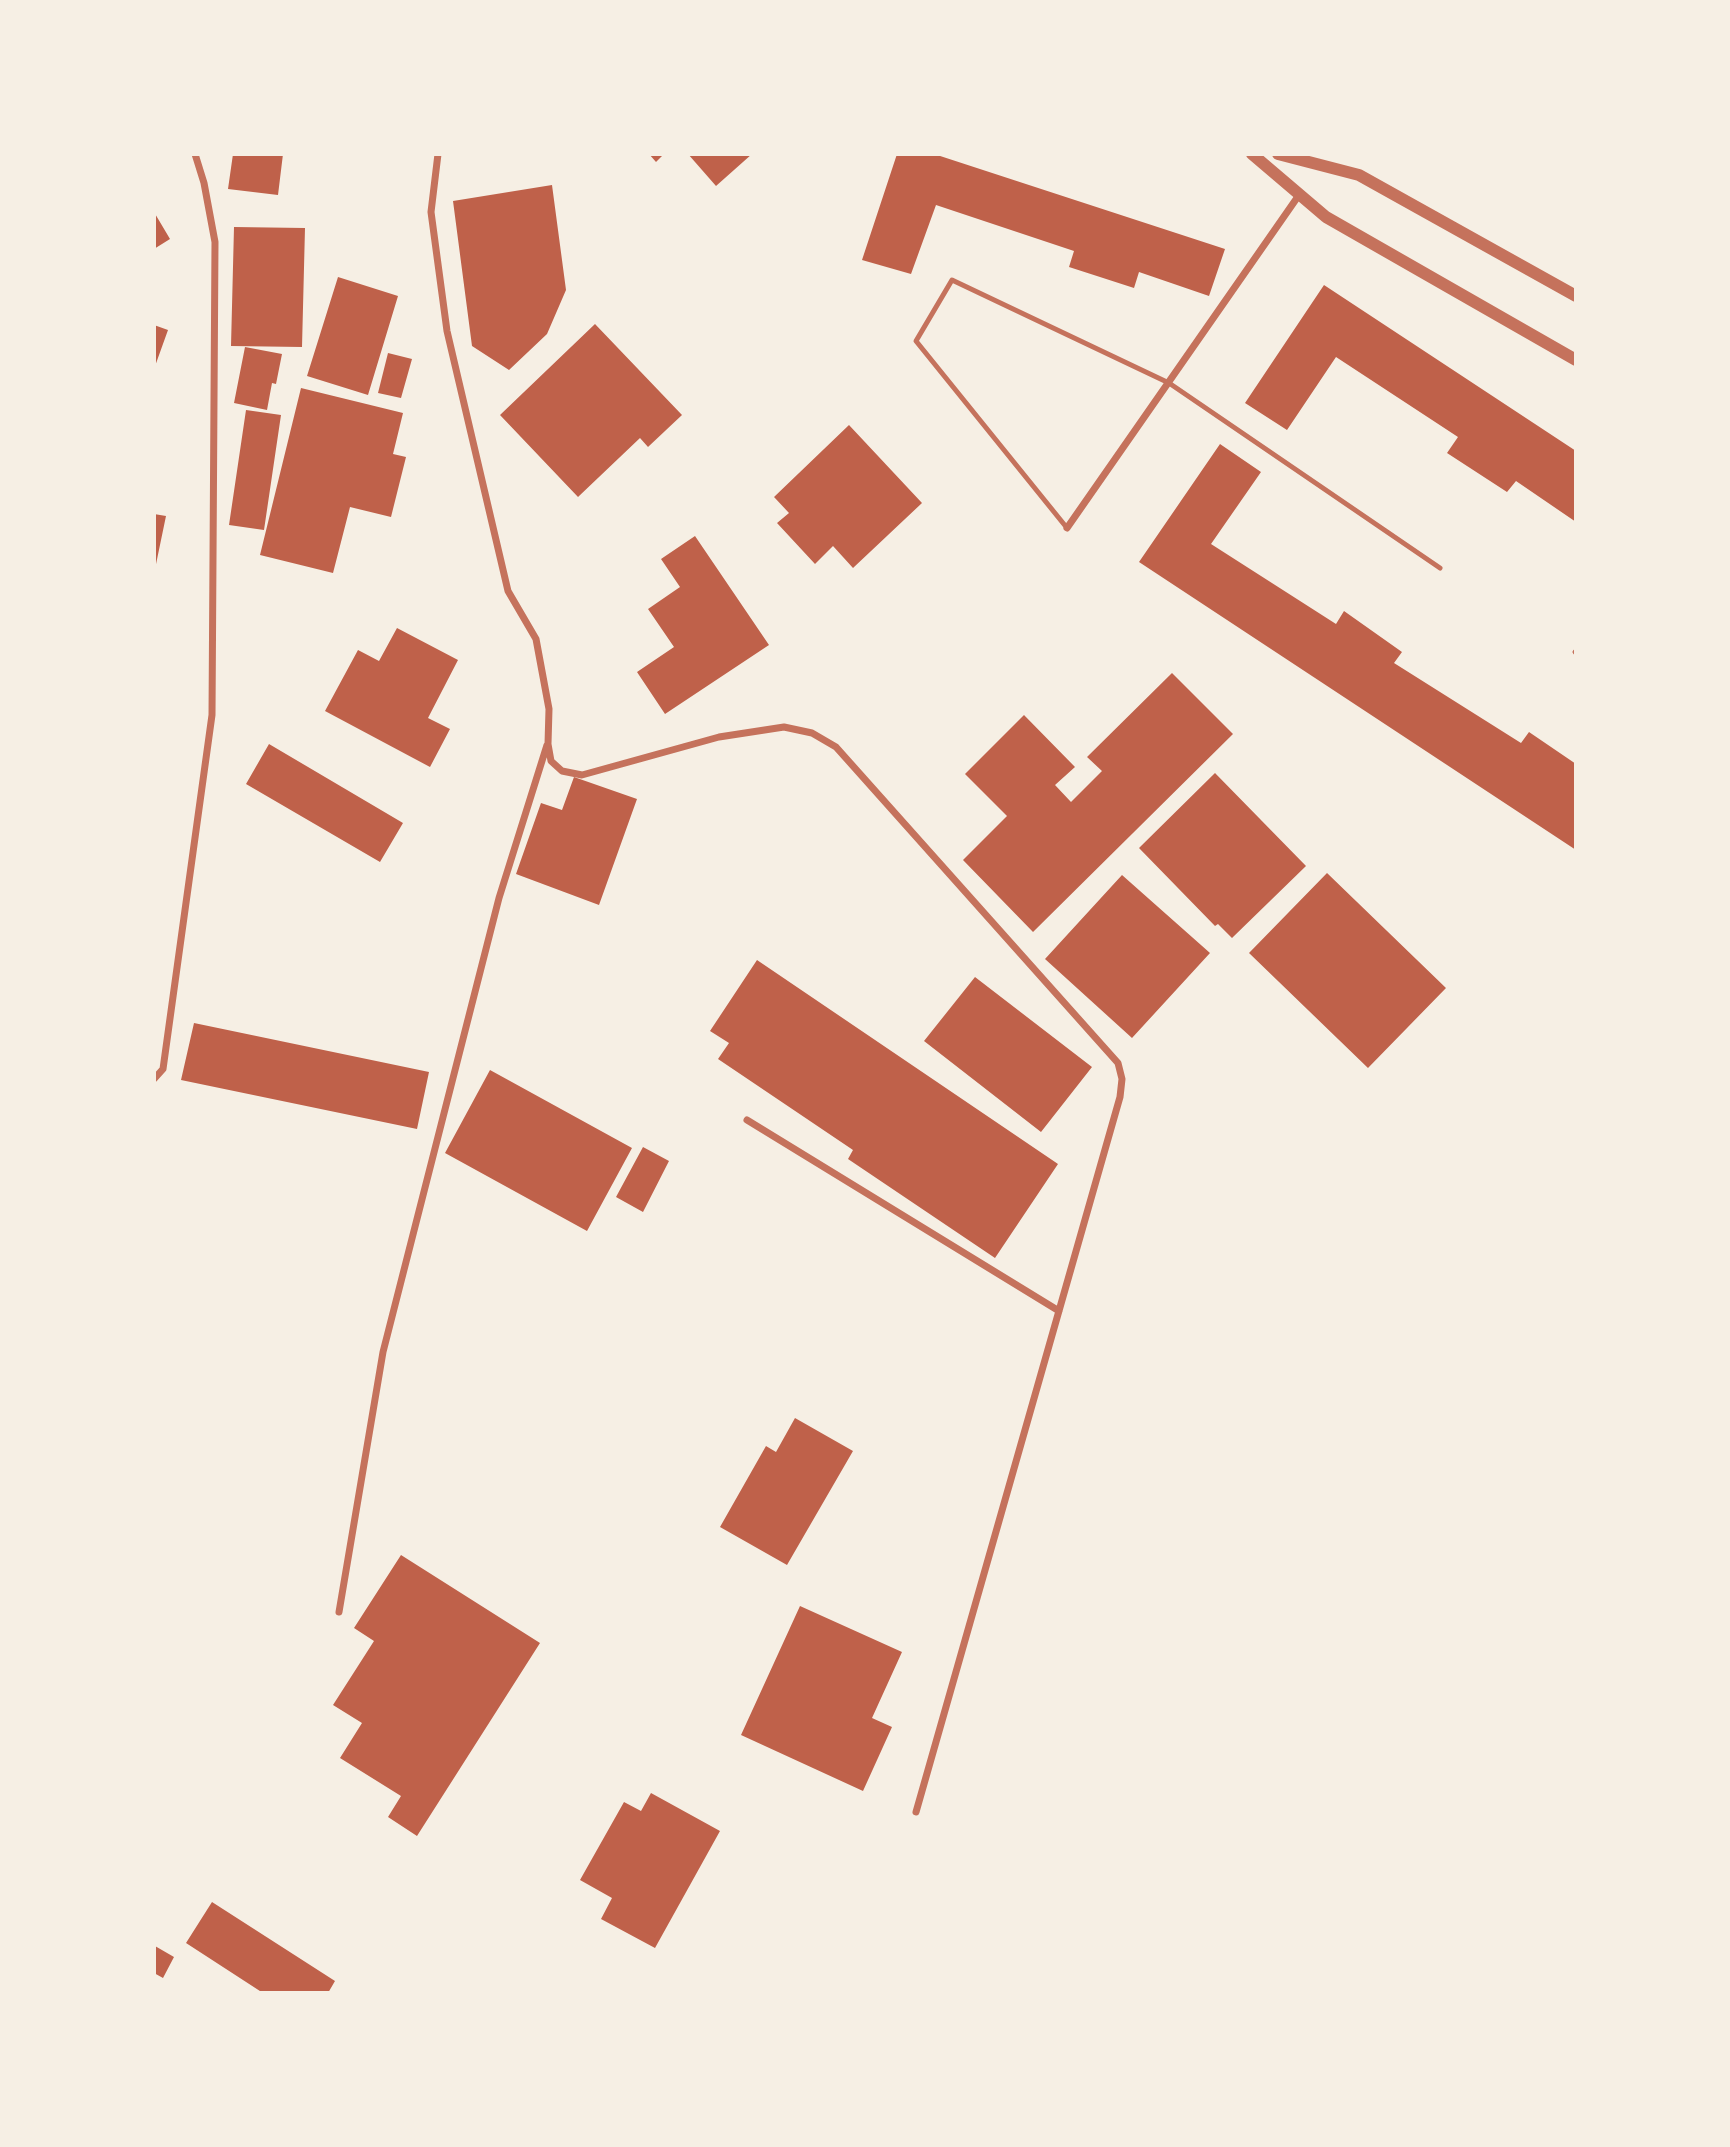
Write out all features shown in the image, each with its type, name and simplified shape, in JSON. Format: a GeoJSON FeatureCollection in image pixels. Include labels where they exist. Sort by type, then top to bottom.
{"type":"FeatureCollection","features":[{"type":"Feature","properties":{"kind":"street"},"geometry":{"type":"LineString","coordinates":[[154,1079],[163,1069],[212,715],[215,242],[204,183],[195,154]]}},
{"type":"Feature","properties":{"kind":"street"},"geometry":{"type":"LineString","coordinates":[[438,154],[431,212],[447,331],[509,591],[536,639],[549,709],[548,744],[551,761],[562,771],[582,775],[719,737],[784,727],[812,733],[836,747],[1118,1063],[1122,1079],[1120,1097],[916,1812]]}},
{"type":"Feature","properties":{"kind":"street"},"geometry":{"type":"LineString","coordinates":[[1252,154],[1326,217],[1576,360]]}},
{"type":"Feature","properties":{"kind":"street"},"geometry":{"type":"LineString","coordinates":[[1278,154],[1359,175],[1576,296]]}},
{"type":"Feature","properties":{"kind":"street"},"geometry":{"type":"LineString","coordinates":[[1067,528],[1300,195]]}},
{"type":"Feature","properties":{"kind":"street"},"geometry":{"type":"LineString","coordinates":[[339,1612],[383,1352],[499,898],[548,744]]}},
{"type":"Feature","properties":{"kind":"street"},"geometry":{"type":"LineString","coordinates":[[747,1120],[1059,1311]]}},
{"type":"Feature","properties":{"kind":"lane"},"geometry":{"type":"LineString","coordinates":[[1067,528],[916,341],[953,280],[1169,383],[1440,568]]}},
{"type":"Feature","properties":{"kind":"building"},"geometry":{"type":"Polygon","coordinates":[[[233,154],[283,154],[278,195],[228,189],[233,154]]]}},
{"type":"Feature","properties":{"kind":"building"},"geometry":{"type":"Polygon","coordinates":[[[649,154],[664,154],[656,162],[649,154]]]}},
{"type":"Feature","properties":{"kind":"building"},"geometry":{"type":"Polygon","coordinates":[[[688,154],[752,154],[716,186],[688,154]]]}},
{"type":"Feature","properties":{"kind":"building"},"geometry":{"type":"Polygon","coordinates":[[[897,154],[934,154],[1225,249],[1209,296],[1139,272],[1134,288],[1069,267],[1074,251],[936,205],[911,274],[862,260],[897,154]]]}},
{"type":"Feature","properties":{"kind":"building"},"geometry":{"type":"Polygon","coordinates":[[[552,185],[566,290],[547,334],[509,370],[472,346],[453,201],[552,185]]]}},
{"type":"Feature","properties":{"kind":"building"},"geometry":{"type":"Polygon","coordinates":[[[154,212],[170,239],[154,249],[154,212]]]}},
{"type":"Feature","properties":{"kind":"building"},"geometry":{"type":"Polygon","coordinates":[[[234,227],[305,228],[302,347],[231,346],[234,227]]]}},
{"type":"Feature","properties":{"kind":"building"},"geometry":{"type":"Polygon","coordinates":[[[338,277],[398,296],[368,395],[307,376],[338,277]]]}},
{"type":"Feature","properties":{"kind":"building"},"geometry":{"type":"Polygon","coordinates":[[[1324,285],[1576,451],[1576,522],[1516,481],[1507,492],[1447,453],[1458,437],[1336,357],[1287,430],[1245,403],[1324,285]]]}},
{"type":"Feature","properties":{"kind":"building"},"geometry":{"type":"Polygon","coordinates":[[[595,324],[682,415],[648,447],[640,438],[578,497],[500,415],[595,324]]]}},
{"type":"Feature","properties":{"kind":"building"},"geometry":{"type":"Polygon","coordinates":[[[154,325],[168,330],[154,369],[154,325]]]}},
{"type":"Feature","properties":{"kind":"building"},"geometry":{"type":"Polygon","coordinates":[[[245,347],[282,354],[276,384],[272,383],[267,410],[234,403],[245,347]]]}},
{"type":"Feature","properties":{"kind":"building"},"geometry":{"type":"Polygon","coordinates":[[[388,353],[412,359],[401,398],[378,393],[388,353]]]}},
{"type":"Feature","properties":{"kind":"building"},"geometry":{"type":"Polygon","coordinates":[[[301,388],[403,413],[393,454],[406,457],[391,517],[350,507],[333,573],[260,555],[301,388]]]}},
{"type":"Feature","properties":{"kind":"building"},"geometry":{"type":"Polygon","coordinates":[[[246,410],[281,415],[264,530],[229,525],[246,410]]]}},
{"type":"Feature","properties":{"kind":"building"},"geometry":{"type":"Polygon","coordinates":[[[849,425],[922,503],[853,568],[833,546],[815,564],[777,523],[789,513],[774,497],[849,425]]]}},
{"type":"Feature","properties":{"kind":"building"},"geometry":{"type":"Polygon","coordinates":[[[1220,444],[1261,472],[1211,544],[1336,624],[1344,611],[1402,652],[1394,663],[1521,743],[1529,732],[1576,764],[1576,850],[1139,562],[1220,444]]]}},
{"type":"Feature","properties":{"kind":"building"},"geometry":{"type":"Polygon","coordinates":[[[154,514],[166,516],[155,569],[154,569],[154,514]]]}},
{"type":"Feature","properties":{"kind":"building"},"geometry":{"type":"Polygon","coordinates":[[[695,536],[769,645],[665,714],[637,672],[674,647],[648,609],[680,587],[661,559],[695,536]]]}},
{"type":"Feature","properties":{"kind":"building"},"geometry":{"type":"Polygon","coordinates":[[[397,628],[458,660],[428,718],[450,729],[430,767],[325,711],[358,650],[379,661],[397,628]]]}},
{"type":"Feature","properties":{"kind":"building"},"geometry":{"type":"Polygon","coordinates":[[[1172,673],[1233,734],[1033,932],[963,860],[1007,816],[965,774],[1024,715],[1075,767],[1055,785],[1071,802],[1102,771],[1087,757],[1172,673]]]}},
{"type":"Feature","properties":{"kind":"building"},"geometry":{"type":"Polygon","coordinates":[[[269,744],[403,823],[380,862],[246,784],[269,744]]]}},
{"type":"Feature","properties":{"kind":"building"},"geometry":{"type":"Polygon","coordinates":[[[1215,773],[1306,866],[1232,938],[1218,924],[1215,926],[1139,848],[1215,773]]]}},
{"type":"Feature","properties":{"kind":"building"},"geometry":{"type":"Polygon","coordinates":[[[574,777],[637,799],[599,905],[516,874],[541,803],[562,810],[574,777]]]}},
{"type":"Feature","properties":{"kind":"building"},"geometry":{"type":"Polygon","coordinates":[[[1327,873],[1446,988],[1368,1068],[1249,953],[1327,873]]]}},
{"type":"Feature","properties":{"kind":"building"},"geometry":{"type":"Polygon","coordinates":[[[1122,875],[1210,953],[1132,1038],[1045,959],[1122,875]]]}},
{"type":"Feature","properties":{"kind":"building"},"geometry":{"type":"Polygon","coordinates":[[[757,960],[1058,1164],[995,1258],[848,1159],[853,1150],[718,1059],[729,1043],[710,1031],[757,960]]]}},
{"type":"Feature","properties":{"kind":"building"},"geometry":{"type":"Polygon","coordinates":[[[975,977],[1092,1067],[1041,1132],[924,1041],[975,977]]]}},
{"type":"Feature","properties":{"kind":"building"},"geometry":{"type":"Polygon","coordinates":[[[194,1023],[429,1072],[417,1129],[181,1080],[194,1023]]]}},
{"type":"Feature","properties":{"kind":"building"},"geometry":{"type":"Polygon","coordinates":[[[490,1070],[632,1148],[587,1231],[445,1153],[490,1070]]]}},
{"type":"Feature","properties":{"kind":"building"},"geometry":{"type":"Polygon","coordinates":[[[643,1147],[669,1161],[643,1212],[616,1197],[643,1147]]]}},
{"type":"Feature","properties":{"kind":"building"},"geometry":{"type":"Polygon","coordinates":[[[795,1418],[853,1451],[787,1565],[720,1527],[766,1446],[776,1452],[795,1418]]]}},
{"type":"Feature","properties":{"kind":"building"},"geometry":{"type":"Polygon","coordinates":[[[401,1555],[540,1643],[417,1836],[388,1817],[401,1796],[340,1758],[362,1723],[333,1705],[374,1641],[354,1628],[401,1555]]]}},
{"type":"Feature","properties":{"kind":"building"},"geometry":{"type":"Polygon","coordinates":[[[800,1606],[902,1652],[872,1718],[892,1727],[863,1791],[741,1735],[800,1606]]]}},
{"type":"Feature","properties":{"kind":"building"},"geometry":{"type":"Polygon","coordinates":[[[651,1793],[720,1831],[655,1948],[601,1919],[612,1898],[580,1880],[624,1802],[641,1811],[651,1793]]]}},
{"type":"Feature","properties":{"kind":"building"},"geometry":{"type":"Polygon","coordinates":[[[212,1902],[335,1981],[328,1993],[263,1993],[186,1943],[212,1902]]]}},
{"type":"Feature","properties":{"kind":"building"},"geometry":{"type":"Polygon","coordinates":[[[155,1946],[174,1957],[163,1978],[154,1973],[155,1946]]]}}]}
